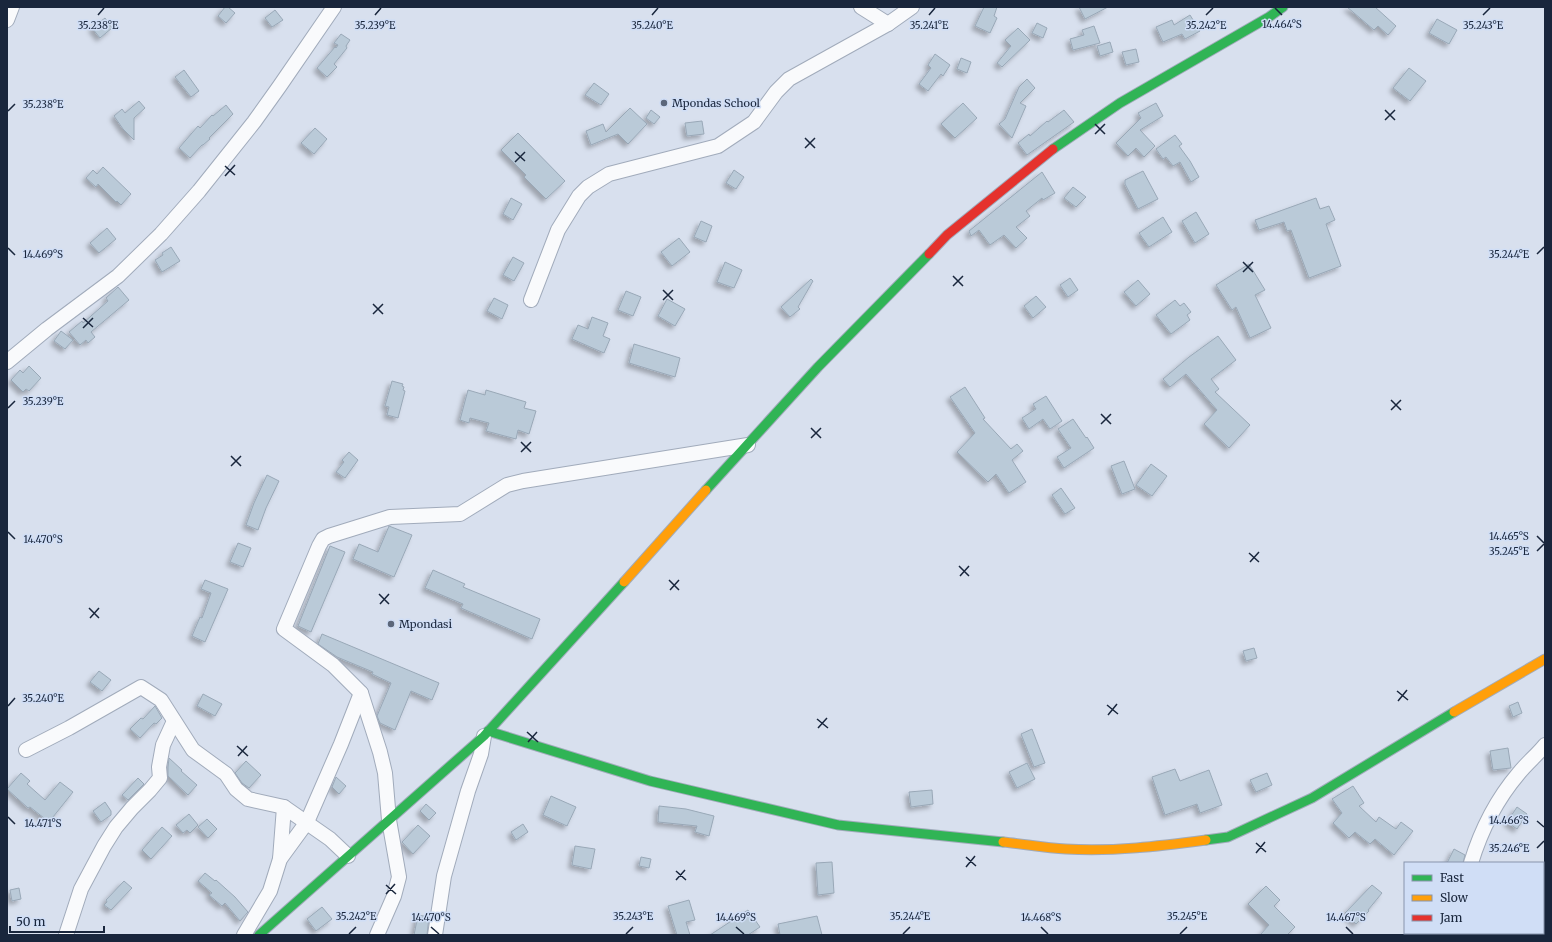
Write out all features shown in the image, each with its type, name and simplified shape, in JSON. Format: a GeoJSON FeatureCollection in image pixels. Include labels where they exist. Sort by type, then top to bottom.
{"type":"FeatureCollection","features":[{"type":"Feature","properties":{"kind":"street"},"geometry":{"type":"LineString","coordinates":[[7,20],[12,7]]}},
{"type":"Feature","properties":{"kind":"street"},"geometry":{"type":"LineString","coordinates":[[7,362],[47,328],[118,276],[184,209],[254,122],[280,87],[334,7]]}},
{"type":"Feature","properties":{"kind":"street"},"geometry":{"type":"LineString","coordinates":[[861,7],[888,24]]}},
{"type":"Feature","properties":{"kind":"street"},"geometry":{"type":"LineString","coordinates":[[531,300],[558,230],[579,196],[588,187],[609,174],[718,146],[754,122],[776,92],[789,79],[888,24],[912,7]]}},
{"type":"Feature","properties":{"kind":"street"},"geometry":{"type":"LineString","coordinates":[[259,935],[486,733],[818,367],[947,235],[1029,167],[1120,104],[1263,21],[1283,7]]}},
{"type":"Feature","properties":{"kind":"street"},"geometry":{"type":"LineString","coordinates":[[377,935],[394,896],[399,877],[389,820],[384,773],[380,752],[361,693],[333,665],[284,629],[319,546],[323,540],[329,536],[390,517],[460,514],[507,485],[522,480],[748,445]]}},
{"type":"Feature","properties":{"kind":"street"},"geometry":{"type":"LineString","coordinates":[[486,733],[650,781],[838,825],[1066,849],[1107,849],[1166,845],[1228,837],[1312,798],[1494,688],[1545,659]]}},
{"type":"Feature","properties":{"kind":"street"},"geometry":{"type":"LineString","coordinates":[[26,750],[69,728],[141,687],[161,700],[193,750],[226,774],[236,789],[248,799],[284,807],[330,839],[348,856]]}},
{"type":"Feature","properties":{"kind":"street"},"geometry":{"type":"LineString","coordinates":[[280,858],[306,822],[341,744],[361,693]]}},
{"type":"Feature","properties":{"kind":"street"},"geometry":{"type":"LineString","coordinates":[[66,935],[81,889],[104,846],[128,813],[160,778],[159,767],[163,745],[174,721]]}},
{"type":"Feature","properties":{"kind":"street"},"geometry":{"type":"LineString","coordinates":[[435,935],[444,876],[486,733]]}},
{"type":"Feature","properties":{"kind":"street"},"geometry":{"type":"LineString","coordinates":[[1471,862],[1478,840],[1486,822],[1499,800],[1520,772],[1545,745]]}},
{"type":"Feature","properties":{"kind":"street"},"geometry":{"type":"LineString","coordinates":[[244,935],[270,891],[280,858],[284,807]]}},
{"type":"Feature","properties":{"kind":"building"},"geometry":{"type":"Polygon","coordinates":[[[225,7],[228,7],[235,13],[226,23],[218,16],[225,7]]]}},
{"type":"Feature","properties":{"kind":"building"},"geometry":{"type":"Polygon","coordinates":[[[984,7],[997,7],[994,16],[997,18],[990,33],[975,26],[984,7]]]}},
{"type":"Feature","properties":{"kind":"building"},"geometry":{"type":"Polygon","coordinates":[[[1079,7],[1108,7],[1085,19],[1079,7]]]}},
{"type":"Feature","properties":{"kind":"building"},"geometry":{"type":"Polygon","coordinates":[[[1347,7],[1375,7],[1396,26],[1388,35],[1378,26],[1374,30],[1347,7]]]}},
{"type":"Feature","properties":{"kind":"building"},"geometry":{"type":"Polygon","coordinates":[[[275,10],[283,20],[272,27],[265,18],[275,10]]]}},
{"type":"Feature","properties":{"kind":"building"},"geometry":{"type":"Polygon","coordinates":[[[1190,15],[1200,31],[1185,39],[1182,34],[1163,42],[1156,27],[1172,20],[1174,25],[1190,15]]]}},
{"type":"Feature","properties":{"kind":"building"},"geometry":{"type":"Polygon","coordinates":[[[105,18],[112,28],[100,38],[92,28],[105,18]]]}},
{"type":"Feature","properties":{"kind":"building"},"geometry":{"type":"Polygon","coordinates":[[[1437,19],[1457,30],[1449,44],[1429,33],[1437,19]]]}},
{"type":"Feature","properties":{"kind":"building"},"geometry":{"type":"Polygon","coordinates":[[[1037,23],[1047,28],[1043,38],[1032,33],[1037,23]]]}},
{"type":"Feature","properties":{"kind":"building"},"geometry":{"type":"Polygon","coordinates":[[[1094,26],[1100,43],[1073,50],[1070,39],[1084,35],[1082,30],[1094,26]]]}},
{"type":"Feature","properties":{"kind":"building"},"geometry":{"type":"Polygon","coordinates":[[[1018,28],[1030,40],[1002,67],[997,63],[1011,46],[1005,40],[1018,28]]]}},
{"type":"Feature","properties":{"kind":"building"},"geometry":{"type":"Polygon","coordinates":[[[341,34],[350,40],[346,46],[347,48],[334,64],[337,67],[327,77],[317,68],[335,47],[336,48],[338,45],[334,43],[341,34]]]}},
{"type":"Feature","properties":{"kind":"building"},"geometry":{"type":"Polygon","coordinates":[[[1110,42],[1113,52],[1100,56],[1097,46],[1110,42]]]}},
{"type":"Feature","properties":{"kind":"building"},"geometry":{"type":"Polygon","coordinates":[[[1136,49],[1139,62],[1126,65],[1122,52],[1136,49]]]}},
{"type":"Feature","properties":{"kind":"building"},"geometry":{"type":"Polygon","coordinates":[[[935,54],[950,65],[943,76],[941,74],[928,91],[919,84],[931,68],[928,65],[935,54]]]}},
{"type":"Feature","properties":{"kind":"building"},"geometry":{"type":"Polygon","coordinates":[[[961,58],[971,62],[967,73],[957,69],[961,58]]]}},
{"type":"Feature","properties":{"kind":"building"},"geometry":{"type":"Polygon","coordinates":[[[1409,68],[1426,81],[1410,101],[1393,88],[1409,68]]]}},
{"type":"Feature","properties":{"kind":"building"},"geometry":{"type":"Polygon","coordinates":[[[184,70],[199,91],[191,97],[175,77],[184,70]]]}},
{"type":"Feature","properties":{"kind":"building"},"geometry":{"type":"Polygon","coordinates":[[[1027,79],[1035,88],[1020,103],[1026,106],[1012,138],[999,124],[1005,119],[1019,87],[1027,79]]]}},
{"type":"Feature","properties":{"kind":"building"},"geometry":{"type":"Polygon","coordinates":[[[594,83],[609,94],[601,105],[585,95],[594,83]]]}},
{"type":"Feature","properties":{"kind":"building"},"geometry":{"type":"Polygon","coordinates":[[[139,101],[145,108],[134,118],[134,140],[123,129],[114,116],[122,109],[125,113],[139,101]]]}},
{"type":"Feature","properties":{"kind":"building"},"geometry":{"type":"Polygon","coordinates":[[[963,103],[977,118],[955,138],[941,124],[963,103]]]}},
{"type":"Feature","properties":{"kind":"building"},"geometry":{"type":"Polygon","coordinates":[[[1156,103],[1163,116],[1140,130],[1155,146],[1144,157],[1136,148],[1128,156],[1116,143],[1141,118],[1138,113],[1156,103]]]}},
{"type":"Feature","properties":{"kind":"building"},"geometry":{"type":"Polygon","coordinates":[[[226,105],[233,114],[190,158],[179,148],[198,126],[200,128],[212,115],[213,116],[226,105]]]}},
{"type":"Feature","properties":{"kind":"building"},"geometry":{"type":"Polygon","coordinates":[[[630,108],[647,124],[628,144],[618,134],[591,145],[586,131],[603,124],[606,132],[630,108]]]}},
{"type":"Feature","properties":{"kind":"building"},"geometry":{"type":"Polygon","coordinates":[[[651,110],[660,117],[654,124],[646,118],[651,110]]]}},
{"type":"Feature","properties":{"kind":"building"},"geometry":{"type":"Polygon","coordinates":[[[1064,110],[1074,122],[1027,155],[1018,143],[1029,134],[1030,136],[1047,121],[1048,122],[1064,110]]]}},
{"type":"Feature","properties":{"kind":"building"},"geometry":{"type":"Polygon","coordinates":[[[702,121],[704,134],[687,136],[685,123],[702,121]]]}},
{"type":"Feature","properties":{"kind":"building"},"geometry":{"type":"Polygon","coordinates":[[[315,128],[327,139],[314,154],[301,143],[315,128]]]}},
{"type":"Feature","properties":{"kind":"building"},"geometry":{"type":"Polygon","coordinates":[[[518,133],[565,181],[546,199],[524,177],[526,175],[501,150],[518,133]]]}},
{"type":"Feature","properties":{"kind":"building"},"geometry":{"type":"Polygon","coordinates":[[[1175,135],[1182,144],[1179,146],[1199,177],[1191,182],[1180,162],[1173,166],[1166,157],[1163,159],[1156,149],[1175,135]]]}},
{"type":"Feature","properties":{"kind":"building"},"geometry":{"type":"Polygon","coordinates":[[[103,167],[131,194],[121,205],[98,184],[96,187],[86,178],[93,170],[97,174],[103,167]]]}},
{"type":"Feature","properties":{"kind":"building"},"geometry":{"type":"Polygon","coordinates":[[[734,170],[744,177],[736,189],[726,183],[734,170]]]}},
{"type":"Feature","properties":{"kind":"building"},"geometry":{"type":"Polygon","coordinates":[[[1143,171],[1158,199],[1138,209],[1125,184],[1125,180],[1143,171]]]}},
{"type":"Feature","properties":{"kind":"building"},"geometry":{"type":"Polygon","coordinates":[[[1042,172],[1055,193],[1043,200],[1042,198],[1026,211],[1030,216],[1016,227],[1027,238],[1016,248],[1004,235],[990,245],[979,230],[971,236],[969,231],[1042,172]]]}},
{"type":"Feature","properties":{"kind":"building"},"geometry":{"type":"Polygon","coordinates":[[[1073,187],[1086,197],[1076,207],[1064,198],[1073,187]]]}},
{"type":"Feature","properties":{"kind":"building"},"geometry":{"type":"Polygon","coordinates":[[[511,198],[522,204],[513,220],[503,214],[511,198]]]}},
{"type":"Feature","properties":{"kind":"building"},"geometry":{"type":"Polygon","coordinates":[[[1316,198],[1320,209],[1329,206],[1335,220],[1326,224],[1341,266],[1309,278],[1291,230],[1287,231],[1284,222],[1259,230],[1255,220],[1316,198]]]}},
{"type":"Feature","properties":{"kind":"building"},"geometry":{"type":"Polygon","coordinates":[[[1196,212],[1209,234],[1195,243],[1182,221],[1196,212]]]}},
{"type":"Feature","properties":{"kind":"building"},"geometry":{"type":"Polygon","coordinates":[[[1163,217],[1172,232],[1149,247],[1139,233],[1163,217]]]}},
{"type":"Feature","properties":{"kind":"building"},"geometry":{"type":"Polygon","coordinates":[[[701,221],[712,226],[706,242],[694,237],[701,221]]]}},
{"type":"Feature","properties":{"kind":"building"},"geometry":{"type":"Polygon","coordinates":[[[107,228],[116,239],[99,253],[90,243],[107,228]]]}},
{"type":"Feature","properties":{"kind":"building"},"geometry":{"type":"Polygon","coordinates":[[[679,238],[690,252],[672,266],[661,252],[679,238]]]}},
{"type":"Feature","properties":{"kind":"building"},"geometry":{"type":"Polygon","coordinates":[[[171,247],[180,261],[162,272],[155,260],[171,247]]]}},
{"type":"Feature","properties":{"kind":"building"},"geometry":{"type":"Polygon","coordinates":[[[513,257],[524,263],[514,281],[503,275],[513,257]]]}},
{"type":"Feature","properties":{"kind":"building"},"geometry":{"type":"Polygon","coordinates":[[[725,262],[742,270],[734,288],[717,282],[725,262]]]}},
{"type":"Feature","properties":{"kind":"building"},"geometry":{"type":"Polygon","coordinates":[[[1249,264],[1265,290],[1255,295],[1271,328],[1250,338],[1236,307],[1232,310],[1216,285],[1249,264]]]}},
{"type":"Feature","properties":{"kind":"building"},"geometry":{"type":"Polygon","coordinates":[[[1070,278],[1078,290],[1068,297],[1060,285],[1070,278]]]}},
{"type":"Feature","properties":{"kind":"building"},"geometry":{"type":"Polygon","coordinates":[[[811,279],[813,281],[798,307],[800,309],[790,317],[781,307],[811,279]]]}},
{"type":"Feature","properties":{"kind":"building"},"geometry":{"type":"Polygon","coordinates":[[[1138,280],[1150,294],[1136,306],[1124,292],[1138,280]]]}},
{"type":"Feature","properties":{"kind":"building"},"geometry":{"type":"Polygon","coordinates":[[[118,287],[129,300],[91,332],[95,337],[88,343],[86,340],[80,345],[69,332],[82,321],[83,323],[108,301],[106,298],[118,287]]]}},
{"type":"Feature","properties":{"kind":"building"},"geometry":{"type":"Polygon","coordinates":[[[626,291],[641,297],[633,316],[618,310],[626,291]]]}},
{"type":"Feature","properties":{"kind":"building"},"geometry":{"type":"Polygon","coordinates":[[[1036,296],[1046,307],[1033,318],[1024,306],[1036,296]]]}},
{"type":"Feature","properties":{"kind":"building"},"geometry":{"type":"Polygon","coordinates":[[[494,298],[508,305],[502,319],[487,311],[494,298]]]}},
{"type":"Feature","properties":{"kind":"building"},"geometry":{"type":"Polygon","coordinates":[[[667,299],[685,309],[675,326],[658,316],[667,299]]]}},
{"type":"Feature","properties":{"kind":"building"},"geometry":{"type":"Polygon","coordinates":[[[1175,300],[1180,306],[1184,303],[1191,312],[1187,315],[1190,320],[1171,334],[1156,315],[1175,300]]]}},
{"type":"Feature","properties":{"kind":"building"},"geometry":{"type":"Polygon","coordinates":[[[592,317],[608,323],[603,336],[610,339],[604,353],[572,339],[578,325],[588,329],[592,317]]]}},
{"type":"Feature","properties":{"kind":"building"},"geometry":{"type":"Polygon","coordinates":[[[61,331],[73,340],[65,349],[54,341],[61,331]]]}},
{"type":"Feature","properties":{"kind":"building"},"geometry":{"type":"Polygon","coordinates":[[[1218,336],[1236,360],[1211,379],[1219,389],[1215,392],[1250,425],[1229,448],[1204,424],[1217,410],[1186,374],[1170,387],[1163,379],[1189,357],[1218,336]]]}},
{"type":"Feature","properties":{"kind":"building"},"geometry":{"type":"Polygon","coordinates":[[[634,344],[680,358],[675,377],[629,363],[634,344]]]}},
{"type":"Feature","properties":{"kind":"building"},"geometry":{"type":"Polygon","coordinates":[[[29,366],[41,378],[29,391],[26,389],[23,392],[11,380],[20,370],[23,373],[29,366]]]}},
{"type":"Feature","properties":{"kind":"building"},"geometry":{"type":"Polygon","coordinates":[[[392,381],[403,384],[403,390],[405,391],[398,418],[387,415],[389,407],[385,406],[392,381]]]}},
{"type":"Feature","properties":{"kind":"building"},"geometry":{"type":"Polygon","coordinates":[[[965,387],[985,418],[983,419],[1011,449],[1017,444],[1023,451],[1012,460],[1026,482],[1009,493],[996,474],[988,482],[957,452],[975,433],[950,397],[965,387]]]}},
{"type":"Feature","properties":{"kind":"building"},"geometry":{"type":"Polygon","coordinates":[[[468,390],[485,395],[486,390],[526,402],[524,408],[536,411],[529,434],[518,430],[516,439],[486,431],[489,423],[470,418],[469,423],[460,420],[468,390]]]}},
{"type":"Feature","properties":{"kind":"building"},"geometry":{"type":"Polygon","coordinates":[[[1046,396],[1062,421],[1050,429],[1043,419],[1029,429],[1022,418],[1036,409],[1033,404],[1046,396]]]}},
{"type":"Feature","properties":{"kind":"building"},"geometry":{"type":"Polygon","coordinates":[[[1073,419],[1094,448],[1064,468],[1057,457],[1071,448],[1058,429],[1073,419]]]}},
{"type":"Feature","properties":{"kind":"building"},"geometry":{"type":"Polygon","coordinates":[[[349,452],[358,460],[345,478],[336,472],[344,462],[342,460],[349,452]]]}},
{"type":"Feature","properties":{"kind":"building"},"geometry":{"type":"Polygon","coordinates":[[[1124,461],[1135,489],[1122,494],[1111,466],[1124,461]]]}},
{"type":"Feature","properties":{"kind":"building"},"geometry":{"type":"Polygon","coordinates":[[[1151,464],[1167,476],[1152,496],[1136,485],[1151,464]]]}},
{"type":"Feature","properties":{"kind":"building"},"geometry":{"type":"Polygon","coordinates":[[[267,475],[279,481],[266,508],[258,530],[246,525],[267,475]]]}},
{"type":"Feature","properties":{"kind":"building"},"geometry":{"type":"Polygon","coordinates":[[[1061,488],[1075,508],[1065,514],[1052,495],[1061,488]]]}},
{"type":"Feature","properties":{"kind":"building"},"geometry":{"type":"Polygon","coordinates":[[[389,526],[412,535],[394,577],[353,559],[359,544],[378,552],[389,526]]]}},
{"type":"Feature","properties":{"kind":"building"},"geometry":{"type":"Polygon","coordinates":[[[238,543],[251,548],[243,567],[230,562],[238,543]]]}},
{"type":"Feature","properties":{"kind":"building"},"geometry":{"type":"Polygon","coordinates":[[[330,546],[345,552],[311,632],[298,626],[330,546]]]}},
{"type":"Feature","properties":{"kind":"building"},"geometry":{"type":"Polygon","coordinates":[[[433,570],[465,584],[463,587],[540,619],[532,639],[461,608],[463,604],[425,588],[433,570]]]}},
{"type":"Feature","properties":{"kind":"building"},"geometry":{"type":"Polygon","coordinates":[[[205,580],[228,589],[205,642],[192,636],[200,617],[202,618],[211,593],[201,589],[205,580]]]}},
{"type":"Feature","properties":{"kind":"building"},"geometry":{"type":"Polygon","coordinates":[[[322,634],[439,683],[432,700],[411,691],[395,730],[380,723],[377,716],[391,683],[372,674],[373,672],[337,657],[318,644],[322,634]]]}},
{"type":"Feature","properties":{"kind":"building"},"geometry":{"type":"Polygon","coordinates":[[[1254,648],[1257,658],[1246,661],[1243,651],[1254,648]]]}},
{"type":"Feature","properties":{"kind":"building"},"geometry":{"type":"Polygon","coordinates":[[[99,671],[111,680],[102,691],[90,682],[99,671]]]}},
{"type":"Feature","properties":{"kind":"building"},"geometry":{"type":"Polygon","coordinates":[[[203,694],[222,704],[215,716],[197,706],[203,694]]]}},
{"type":"Feature","properties":{"kind":"building"},"geometry":{"type":"Polygon","coordinates":[[[1518,702],[1522,713],[1513,717],[1509,706],[1518,702]]]}},
{"type":"Feature","properties":{"kind":"building"},"geometry":{"type":"Polygon","coordinates":[[[155,706],[162,718],[156,724],[154,723],[140,738],[130,729],[141,718],[143,719],[155,706]]]}},
{"type":"Feature","properties":{"kind":"building"},"geometry":{"type":"Polygon","coordinates":[[[1032,729],[1045,763],[1034,767],[1021,734],[1032,729]]]}},
{"type":"Feature","properties":{"kind":"building"},"geometry":{"type":"Polygon","coordinates":[[[1508,748],[1511,768],[1493,770],[1490,751],[1508,748]]]}},
{"type":"Feature","properties":{"kind":"building"},"geometry":{"type":"Polygon","coordinates":[[[169,758],[197,785],[188,795],[168,776],[169,758]]]}},
{"type":"Feature","properties":{"kind":"building"},"geometry":{"type":"Polygon","coordinates":[[[246,761],[261,775],[249,788],[242,783],[235,773],[246,761]]]}},
{"type":"Feature","properties":{"kind":"building"},"geometry":{"type":"Polygon","coordinates":[[[1027,763],[1035,779],[1017,788],[1009,772],[1027,763]]]}},
{"type":"Feature","properties":{"kind":"building"},"geometry":{"type":"Polygon","coordinates":[[[1175,769],[1180,781],[1209,770],[1222,805],[1200,813],[1197,804],[1165,815],[1152,777],[1175,769]]]}},
{"type":"Feature","properties":{"kind":"building"},"geometry":{"type":"Polygon","coordinates":[[[21,773],[30,781],[27,784],[45,800],[60,782],[73,792],[49,822],[30,807],[28,808],[7,789],[21,773]]]}},
{"type":"Feature","properties":{"kind":"building"},"geometry":{"type":"Polygon","coordinates":[[[1267,773],[1272,785],[1256,792],[1250,780],[1267,773]]]}},
{"type":"Feature","properties":{"kind":"building"},"geometry":{"type":"Polygon","coordinates":[[[336,777],[346,786],[339,794],[332,787],[336,777]]]}},
{"type":"Feature","properties":{"kind":"building"},"geometry":{"type":"Polygon","coordinates":[[[138,778],[144,784],[128,800],[122,795],[138,778]]]}},
{"type":"Feature","properties":{"kind":"building"},"geometry":{"type":"Polygon","coordinates":[[[1353,786],[1364,803],[1359,806],[1376,822],[1379,817],[1396,829],[1401,822],[1413,831],[1394,855],[1375,839],[1370,844],[1355,832],[1349,838],[1333,823],[1342,813],[1332,799],[1353,786]]]}},
{"type":"Feature","properties":{"kind":"building"},"geometry":{"type":"Polygon","coordinates":[[[932,790],[933,804],[911,807],[909,792],[932,790]]]}},
{"type":"Feature","properties":{"kind":"building"},"geometry":{"type":"Polygon","coordinates":[[[551,796],[576,807],[567,826],[543,815],[551,796]]]}},
{"type":"Feature","properties":{"kind":"building"},"geometry":{"type":"Polygon","coordinates":[[[105,802],[111,811],[111,815],[101,822],[93,811],[105,802]]]}},
{"type":"Feature","properties":{"kind":"building"},"geometry":{"type":"Polygon","coordinates":[[[426,804],[436,813],[429,820],[420,811],[426,804]]]}},
{"type":"Feature","properties":{"kind":"building"},"geometry":{"type":"Polygon","coordinates":[[[659,806],[686,809],[714,816],[709,836],[695,832],[697,826],[658,822],[659,806]]]}},
{"type":"Feature","properties":{"kind":"building"},"geometry":{"type":"Polygon","coordinates":[[[1517,807],[1527,814],[1517,829],[1507,822],[1517,807]]]}},
{"type":"Feature","properties":{"kind":"building"},"geometry":{"type":"Polygon","coordinates":[[[189,814],[198,825],[190,833],[187,830],[183,833],[176,825],[189,814]]]}},
{"type":"Feature","properties":{"kind":"building"},"geometry":{"type":"Polygon","coordinates":[[[207,819],[217,829],[208,838],[198,827],[207,819]]]}},
{"type":"Feature","properties":{"kind":"building"},"geometry":{"type":"Polygon","coordinates":[[[523,824],[528,832],[516,840],[511,832],[523,824]]]}},
{"type":"Feature","properties":{"kind":"building"},"geometry":{"type":"Polygon","coordinates":[[[418,825],[430,836],[413,854],[402,842],[418,825]]]}},
{"type":"Feature","properties":{"kind":"building"},"geometry":{"type":"Polygon","coordinates":[[[162,827],[172,836],[151,859],[142,850],[162,827]]]}},
{"type":"Feature","properties":{"kind":"building"},"geometry":{"type":"Polygon","coordinates":[[[575,846],[595,849],[591,869],[572,865],[575,846]]]}},
{"type":"Feature","properties":{"kind":"building"},"geometry":{"type":"Polygon","coordinates":[[[1454,849],[1465,855],[1463,862],[1448,862],[1454,849]]]}},
{"type":"Feature","properties":{"kind":"building"},"geometry":{"type":"Polygon","coordinates":[[[641,857],[651,859],[649,868],[639,866],[641,857]]]}},
{"type":"Feature","properties":{"kind":"building"},"geometry":{"type":"Polygon","coordinates":[[[832,862],[834,893],[818,895],[816,863],[832,862]]]}},
{"type":"Feature","properties":{"kind":"building"},"geometry":{"type":"Polygon","coordinates":[[[205,873],[215,881],[216,880],[235,897],[248,912],[240,921],[225,903],[222,906],[209,895],[212,893],[198,881],[205,873]]]}},
{"type":"Feature","properties":{"kind":"building"},"geometry":{"type":"Polygon","coordinates":[[[124,881],[132,888],[111,910],[104,905],[107,902],[106,900],[124,881]]]}},
{"type":"Feature","properties":{"kind":"building"},"geometry":{"type":"Polygon","coordinates":[[[1372,885],[1382,893],[1368,910],[1369,911],[1356,924],[1345,913],[1372,885]]]}},
{"type":"Feature","properties":{"kind":"building"},"geometry":{"type":"Polygon","coordinates":[[[1266,886],[1280,900],[1274,906],[1295,927],[1287,935],[1260,935],[1269,925],[1248,904],[1266,886]]]}},
{"type":"Feature","properties":{"kind":"building"},"geometry":{"type":"Polygon","coordinates":[[[19,888],[21,899],[12,901],[10,890],[19,888]]]}},
{"type":"Feature","properties":{"kind":"building"},"geometry":{"type":"Polygon","coordinates":[[[689,900],[695,920],[686,922],[690,935],[677,935],[668,906],[689,900]]]}},
{"type":"Feature","properties":{"kind":"building"},"geometry":{"type":"Polygon","coordinates":[[[322,907],[332,919],[316,931],[307,919],[322,907]]]}},
{"type":"Feature","properties":{"kind":"building"},"geometry":{"type":"Polygon","coordinates":[[[748,910],[760,927],[748,935],[710,935],[748,910]]]}},
{"type":"Feature","properties":{"kind":"building"},"geometry":{"type":"Polygon","coordinates":[[[418,915],[429,917],[427,935],[414,935],[418,915]]]}},
{"type":"Feature","properties":{"kind":"building"},"geometry":{"type":"Polygon","coordinates":[[[817,916],[822,935],[780,935],[778,924],[817,916]]]}},
{"type":"Feature","properties":{"kind":"traffic: fast"},"geometry":{"type":"LineString","coordinates":[[1053,149],[1120,103],[1269,17],[1283,7]]}},
{"type":"Feature","properties":{"kind":"traffic: fast"},"geometry":{"type":"LineString","coordinates":[[706,490],[818,367],[929,254]]}},
{"type":"Feature","properties":{"kind":"traffic: fast"},"geometry":{"type":"LineString","coordinates":[[259,935],[484,736],[624,582]]}},
{"type":"Feature","properties":{"kind":"traffic: fast"},"geometry":{"type":"LineString","coordinates":[[1206,840],[1228,837],[1312,798],[1454,712]]}},
{"type":"Feature","properties":{"kind":"traffic: fast"},"geometry":{"type":"LineString","coordinates":[[488,731],[650,781],[838,825],[1003,842]]}},
{"type":"Feature","properties":{"kind":"traffic: slow"},"geometry":{"type":"LineString","coordinates":[[624,582],[706,490]]}},
{"type":"Feature","properties":{"kind":"traffic: slow"},"geometry":{"type":"LineString","coordinates":[[1454,712],[1545,659]]}},
{"type":"Feature","properties":{"kind":"traffic: slow"},"geometry":{"type":"LineString","coordinates":[[1003,842],[1058,848],[1101,850],[1206,840]]}},
{"type":"Feature","properties":{"kind":"traffic: jam"},"geometry":{"type":"LineString","coordinates":[[929,254],[947,235],[1053,149]]}},
{"type":"Feature","properties":{"kind":"place","name":"Mpondas School"},"geometry":{"type":"Point","coordinates":[664,103]}},
{"type":"Feature","properties":{"kind":"place","name":"Mpondasi"},"geometry":{"type":"Point","coordinates":[391,624]}}]}
